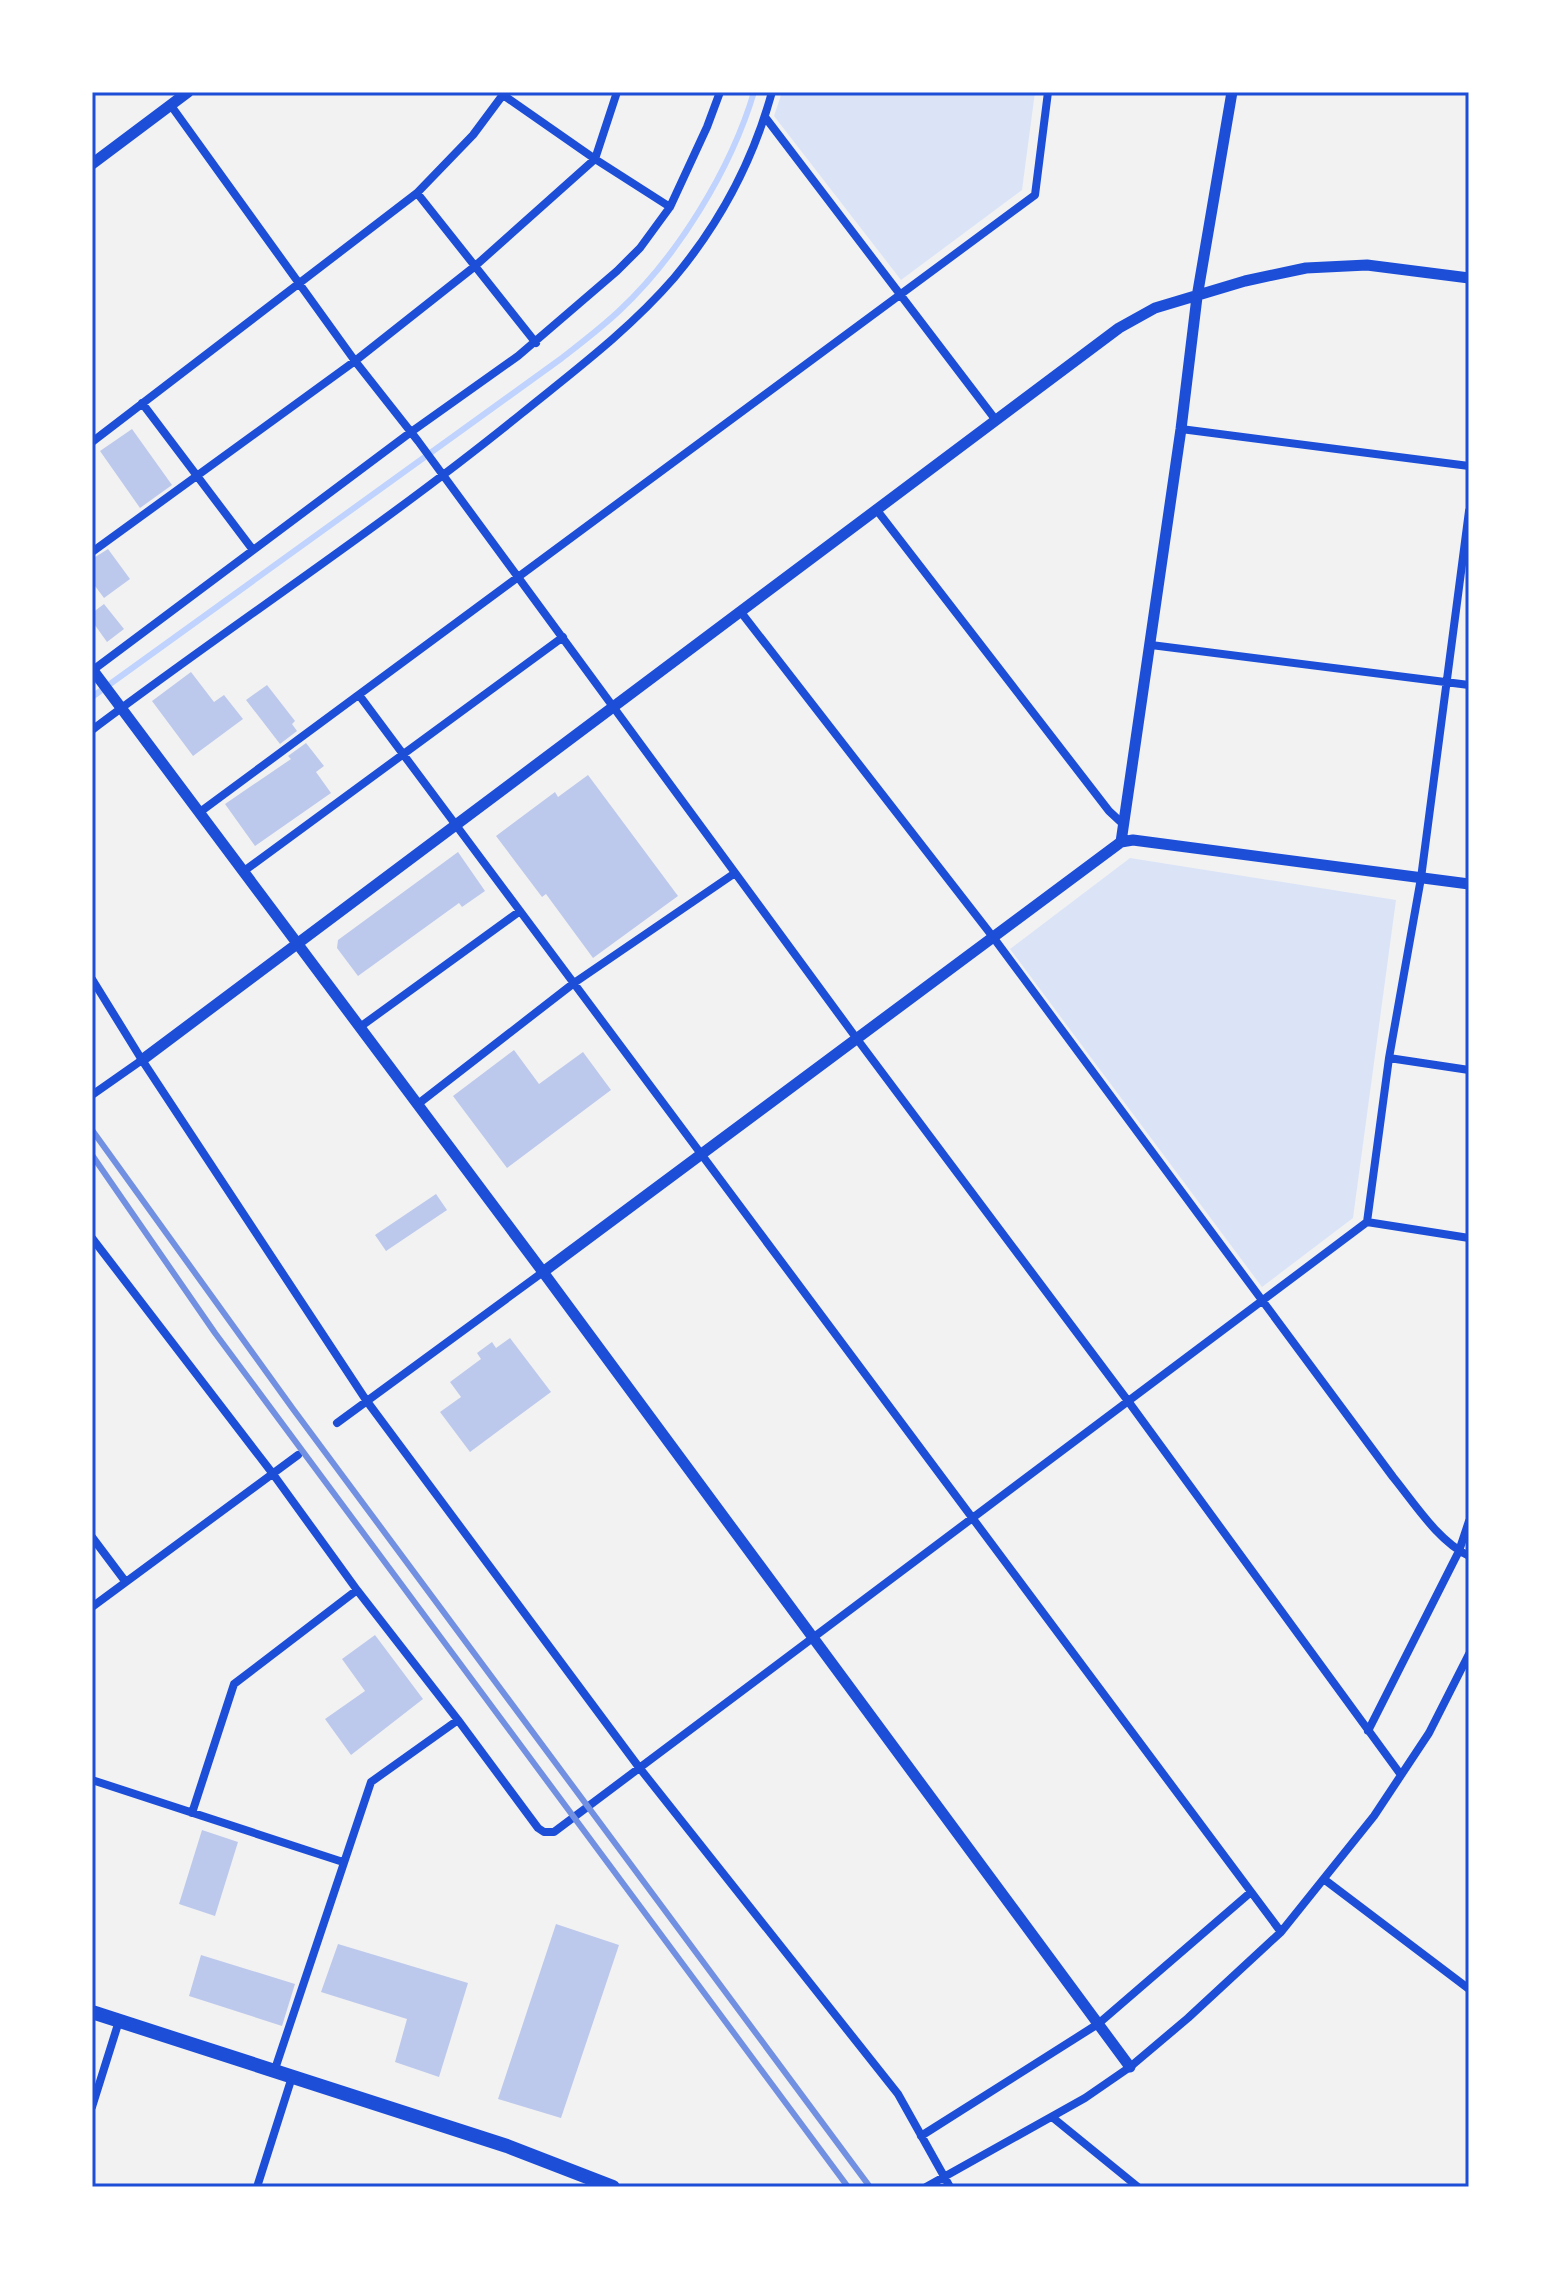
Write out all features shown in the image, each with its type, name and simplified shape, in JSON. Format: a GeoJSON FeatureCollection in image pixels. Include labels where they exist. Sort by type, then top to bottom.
{"type":"FeatureCollection","features":[{"type":"Feature","properties":{"kind":"main road"},"geometry":{"type":"LineString","coordinates":[[92,2012],[507,2146],[613,2187]]}},
{"type":"Feature","properties":{"kind":"street"},"geometry":{"type":"LineString","coordinates":[[92,164],[188,92]]}},
{"type":"Feature","properties":{"kind":"street"},"geometry":{"type":"LineString","coordinates":[[92,552],[355,361],[474,267],[595,159],[617,92]]}},
{"type":"Feature","properties":{"kind":"street"},"geometry":{"type":"LineString","coordinates":[[720,92],[670,207],[640,248],[536,343],[411,432],[94,672],[543,1272],[1130,2067]]}},
{"type":"Feature","properties":{"kind":"street"},"geometry":{"type":"LineString","coordinates":[[92,730],[444,476],[630,326],[675,276],[742,178],[772,92]]}},
{"type":"Feature","properties":{"kind":"street"},"geometry":{"type":"LineString","coordinates":[[200,812],[1035,195],[1048,92]]}},
{"type":"Feature","properties":{"kind":"street"},"geometry":{"type":"LineString","coordinates":[[1121,842],[1151,645],[1197,297],[1232,92]]}},
{"type":"Feature","properties":{"kind":"street"},"geometry":{"type":"LineString","coordinates":[[92,442],[417,193],[473,135],[504,93],[595,159],[670,207]]}},
{"type":"Feature","properties":{"kind":"street"},"geometry":{"type":"LineString","coordinates":[[172,107],[355,361],[444,476],[1401,1775]]}},
{"type":"Feature","properties":{"kind":"street"},"geometry":{"type":"LineString","coordinates":[[765,117],[995,419]]}},
{"type":"Feature","properties":{"kind":"street"},"geometry":{"type":"LineString","coordinates":[[417,193],[536,343]]}},
{"type":"Feature","properties":{"kind":"street"},"geometry":{"type":"LineString","coordinates":[[92,1095],[1119,328],[1155,308],[1245,281],[1306,268],[1367,265],[1469,278]]}},
{"type":"Feature","properties":{"kind":"street"},"geometry":{"type":"LineString","coordinates":[[142,403],[253,550]]}},
{"type":"Feature","properties":{"kind":"street"},"geometry":{"type":"LineString","coordinates":[[1181,429],[1469,466]]}},
{"type":"Feature","properties":{"kind":"street"},"geometry":{"type":"LineString","coordinates":[[876,509],[1109,811],[1123,824]]}},
{"type":"Feature","properties":{"kind":"street"},"geometry":{"type":"LineString","coordinates":[[1367,1222],[1389,1058],[1421,878],[1469,511]]}},
{"type":"Feature","properties":{"kind":"street"},"geometry":{"type":"LineString","coordinates":[[740,611],[993,937],[1393,1477],[1435,1528],[1459,1551],[1469,1556]]}},
{"type":"Feature","properties":{"kind":"street"},"geometry":{"type":"LineString","coordinates":[[244,871],[563,637]]}},
{"type":"Feature","properties":{"kind":"street"},"geometry":{"type":"LineString","coordinates":[[1151,645],[1469,685]]}},
{"type":"Feature","properties":{"kind":"street"},"geometry":{"type":"LineString","coordinates":[[359,695],[1281,1932]]}},
{"type":"Feature","properties":{"kind":"street"},"geometry":{"type":"LineString","coordinates":[[337,1423],[1121,842],[1133,840],[1469,884]]}},
{"type":"Feature","properties":{"kind":"street"},"geometry":{"type":"LineString","coordinates":[[418,1104],[574,983],[735,873]]}},
{"type":"Feature","properties":{"kind":"street"},"geometry":{"type":"LineString","coordinates":[[360,1027],[520,911]]}},
{"type":"Feature","properties":{"kind":"street"},"geometry":{"type":"LineString","coordinates":[[92,979],[366,1400],[638,1766],[898,2094],[947,2183]]}},
{"type":"Feature","properties":{"kind":"street"},"geometry":{"type":"LineString","coordinates":[[1389,1058],[1469,1070]]}},
{"type":"Feature","properties":{"kind":"street"},"geometry":{"type":"LineString","coordinates":[[92,1238],[538,1828],[544,1832],[554,1832],[1367,1222],[1469,1238]]}},
{"type":"Feature","properties":{"kind":"street"},"geometry":{"type":"LineString","coordinates":[[92,1607],[298,1455]]}},
{"type":"Feature","properties":{"kind":"street"},"geometry":{"type":"LineString","coordinates":[[1368,1731],[1459,1551],[1469,1521]]}},
{"type":"Feature","properties":{"kind":"street"},"geometry":{"type":"LineString","coordinates":[[92,1537],[125,1581]]}},
{"type":"Feature","properties":{"kind":"street"},"geometry":{"type":"LineString","coordinates":[[192,1813],[234,1684],[357,1590]]}},
{"type":"Feature","properties":{"kind":"street"},"geometry":{"type":"LineString","coordinates":[[926,2187],[947,2183],[1130,2067],[1281,1932],[1374,1816],[1429,1733],[1469,1656]]}},
{"type":"Feature","properties":{"kind":"street"},"geometry":{"type":"LineString","coordinates":[[274,2072],[371,1782],[458,1720]]}},
{"type":"Feature","properties":{"kind":"street"},"geometry":{"type":"LineString","coordinates":[[92,1780],[343,1862]]}},
{"type":"Feature","properties":{"kind":"street"},"geometry":{"type":"LineString","coordinates":[[1325,1880],[1469,1989]]}},
{"type":"Feature","properties":{"kind":"street"},"geometry":{"type":"LineString","coordinates":[[921,2136],[1098,2024],[1251,1892]]}},
{"type":"Feature","properties":{"kind":"street"},"geometry":{"type":"LineString","coordinates":[[92,2107],[119,2021]]}},
{"type":"Feature","properties":{"kind":"street"},"geometry":{"type":"LineString","coordinates":[[257,2187],[292,2077]]}},
{"type":"Feature","properties":{"kind":"street"},"geometry":{"type":"LineString","coordinates":[[1052,2117],[1138,2187]]}},
{"type":"Feature","properties":{"kind":"shaded area"},"geometry":{"type":"Polygon","coordinates":[[[782,92],[1035,92],[1022,190],[901,280],[774,116],[782,92]]]}},
{"type":"Feature","properties":{"kind":"shaded area"},"geometry":{"type":"Polygon","coordinates":[[[1130,858],[1396,900],[1353,1218],[1262,1287],[1010,949],[1130,858]]]}},
{"type":"Feature","properties":{"kind":"building"},"geometry":{"type":"Polygon","coordinates":[[[132,429],[172,485],[140,508],[100,451],[132,429]]]}},
{"type":"Feature","properties":{"kind":"building"},"geometry":{"type":"Polygon","coordinates":[[[108,549],[130,579],[104,598],[92,582],[92,559],[108,549]]]}},
{"type":"Feature","properties":{"kind":"building"},"geometry":{"type":"Polygon","coordinates":[[[104,604],[124,629],[107,642],[92,621],[92,613],[104,604]]]}},
{"type":"Feature","properties":{"kind":"building"},"geometry":{"type":"Polygon","coordinates":[[[191,672],[214,702],[224,695],[243,719],[193,756],[152,701],[191,672]]]}},
{"type":"Feature","properties":{"kind":"building"},"geometry":{"type":"Polygon","coordinates":[[[267,685],[295,721],[292,724],[297,731],[280,744],[246,700],[267,685]]]}},
{"type":"Feature","properties":{"kind":"building"},"geometry":{"type":"Polygon","coordinates":[[[306,743],[324,766],[316,772],[331,793],[255,846],[225,804],[291,759],[288,756],[306,743]]]}},
{"type":"Feature","properties":{"kind":"building"},"geometry":{"type":"Polygon","coordinates":[[[588,775],[678,896],[593,958],[546,894],[542,897],[496,836],[555,792],[558,797],[588,775]]]}},
{"type":"Feature","properties":{"kind":"building"},"geometry":{"type":"Polygon","coordinates":[[[458,852],[485,891],[462,907],[459,903],[358,976],[337,948],[338,940],[458,852]]]}},
{"type":"Feature","properties":{"kind":"building"},"geometry":{"type":"Polygon","coordinates":[[[514,1050],[539,1084],[583,1052],[611,1090],[507,1168],[453,1096],[514,1050]]]}},
{"type":"Feature","properties":{"kind":"building"},"geometry":{"type":"Polygon","coordinates":[[[436,1194],[447,1210],[386,1251],[375,1235],[436,1194]]]}},
{"type":"Feature","properties":{"kind":"building"},"geometry":{"type":"Polygon","coordinates":[[[510,1338],[551,1392],[470,1452],[440,1412],[461,1397],[450,1382],[481,1359],[477,1353],[492,1342],[496,1348],[510,1338]]]}},
{"type":"Feature","properties":{"kind":"building"},"geometry":{"type":"Polygon","coordinates":[[[375,1635],[423,1699],[351,1755],[325,1719],[365,1691],[342,1659],[375,1635]]]}},
{"type":"Feature","properties":{"kind":"building"},"geometry":{"type":"Polygon","coordinates":[[[202,1830],[238,1842],[215,1916],[179,1904],[202,1830]]]}},
{"type":"Feature","properties":{"kind":"building"},"geometry":{"type":"Polygon","coordinates":[[[556,1924],[619,1945],[561,2118],[498,2099],[556,1924]]]}},
{"type":"Feature","properties":{"kind":"building"},"geometry":{"type":"Polygon","coordinates":[[[338,1944],[468,1983],[439,2077],[395,2062],[407,2019],[321,1992],[338,1944]]]}},
{"type":"Feature","properties":{"kind":"building"},"geometry":{"type":"Polygon","coordinates":[[[201,1955],[295,1984],[282,2026],[189,1996],[201,1955]]]}},
{"type":"Feature","properties":{"kind":"waterway"},"geometry":{"type":"LineString","coordinates":[[92,697],[562,358],[612,317],[662,264],[700,210],[732,151],[754,92]]}},
{"type":"Feature","properties":{"kind":"railway"},"geometry":{"type":"LineString","coordinates":[[92,1130],[293,1409],[870,2187]]}},
{"type":"Feature","properties":{"kind":"railway"},"geometry":{"type":"LineString","coordinates":[[92,1155],[215,1333],[848,2187]]}}]}
